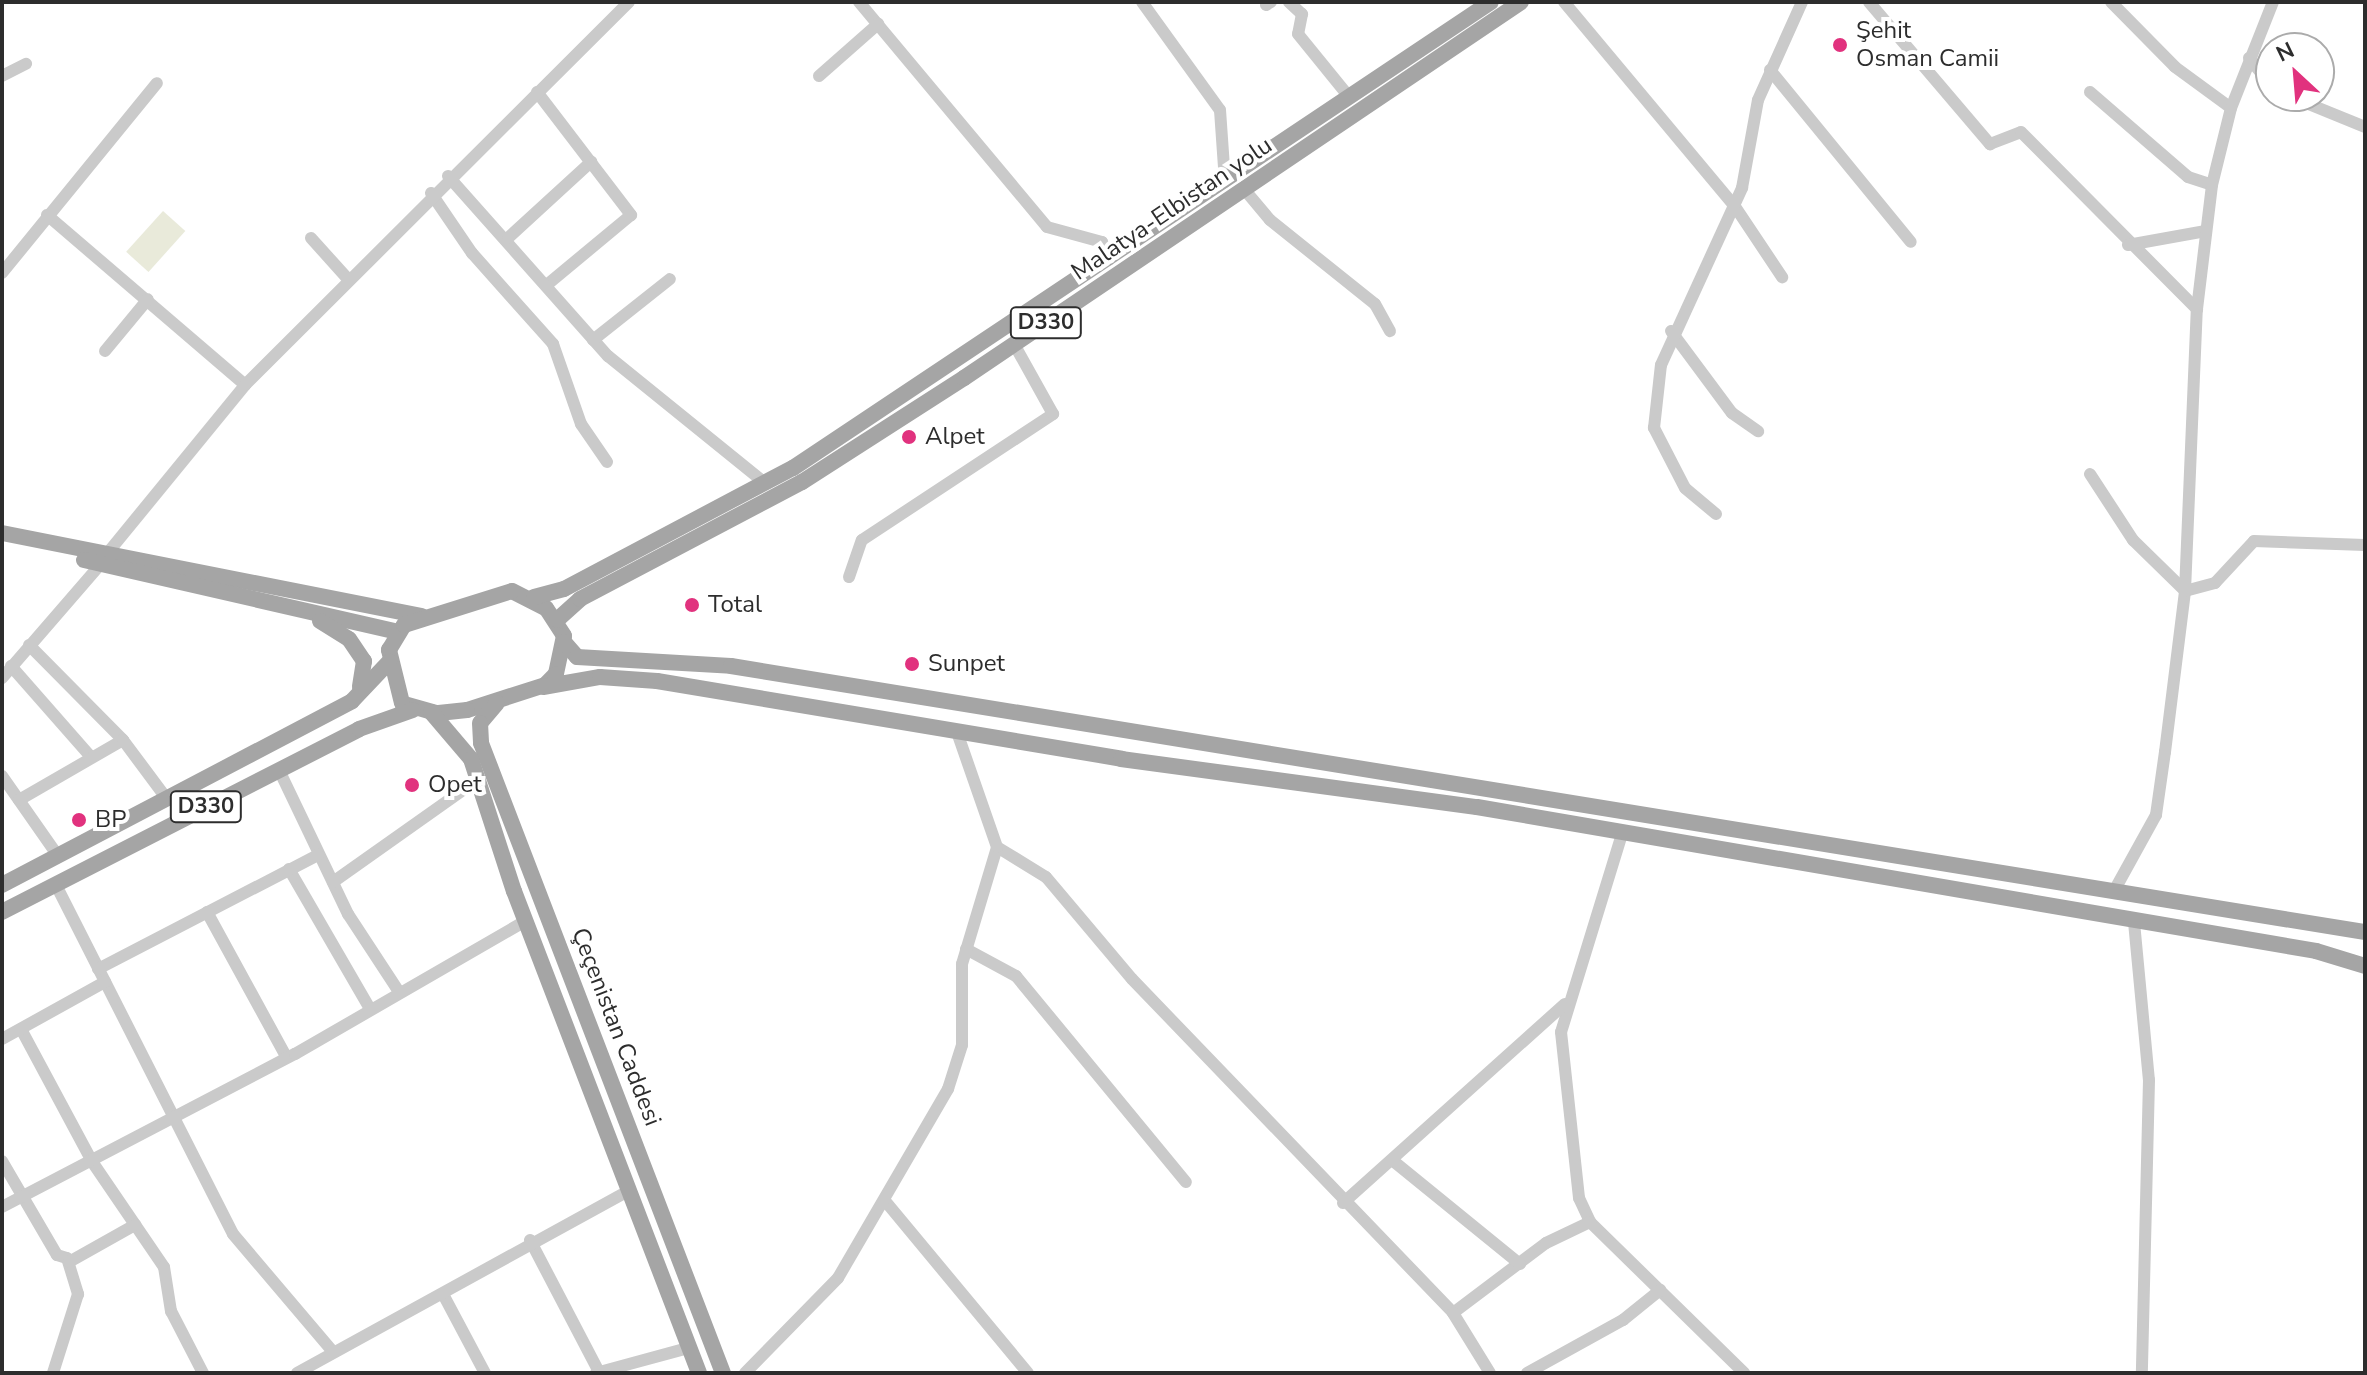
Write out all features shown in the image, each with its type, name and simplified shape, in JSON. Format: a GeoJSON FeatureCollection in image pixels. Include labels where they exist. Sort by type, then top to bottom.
{"type":"FeatureCollection","features":[{"type":"Feature","properties":{"kind":"main road","name":"Malatya-Elbistan yolu"},"geometry":{"type":"LineString","coordinates":[[534,597],[564,589],[765,483],[1109,260],[1491,2]]}},
{"type":"Feature","properties":{"kind":"main road","name":"Malatya-Elbistan yolu"},"geometry":{"type":"LineString","coordinates":[[557,620],[580,599],[802,482],[1014,344],[1521,2]]}},
{"type":"Feature","properties":{"kind":"main road"},"geometry":{"type":"LineString","coordinates":[[2,534],[309,614],[399,632]]}},
{"type":"Feature","properties":{"kind":"main road"},"geometry":{"type":"LineString","coordinates":[[103,560],[422,616]]}},
{"type":"Feature","properties":{"kind":"main road"},"geometry":{"type":"LineString","coordinates":[[2365,932],[731,666],[577,657],[564,642],[557,620],[534,597],[512,591],[422,616],[399,632],[389,662],[395,692],[422,711],[497,703],[543,687],[600,677],[657,681],[957,732],[1622,834],[2134,922],[2365,966]]}},
{"type":"Feature","properties":{"kind":"main road"},"geometry":{"type":"LineString","coordinates":[[309,614],[349,639],[364,661],[367,676],[352,701]]}},
{"type":"Feature","properties":{"kind":"main road"},"geometry":{"type":"LineString","coordinates":[[543,687],[556,674],[564,642]]}},
{"type":"Feature","properties":{"kind":"main road","name":"D330"},"geometry":{"type":"LineString","coordinates":[[2,885],[352,701],[389,662]]}},
{"type":"Feature","properties":{"kind":"main road","name":"Çeçenistan Caddesi"},"geometry":{"type":"LineString","coordinates":[[497,703],[480,723],[481,743],[723,1373]]}},
{"type":"Feature","properties":{"kind":"main road","name":"D330"},"geometry":{"type":"LineString","coordinates":[[2,912],[279,770],[422,711]]}},
{"type":"Feature","properties":{"kind":"main road","name":"Çeçenistan Caddesi"},"geometry":{"type":"LineString","coordinates":[[422,711],[457,735],[477,780],[525,921],[699,1373]]}},
{"type":"Feature","properties":{"kind":"street"},"geometry":{"type":"LineString","coordinates":[[2,678],[103,560],[245,385],[448,176],[629,2]]}},
{"type":"Feature","properties":{"kind":"street"},"geometry":{"type":"LineString","coordinates":[[859,2],[1047,227],[1102,242],[1109,260]]}},
{"type":"Feature","properties":{"kind":"street"},"geometry":{"type":"LineString","coordinates":[[1142,2],[1220,110],[1225,182]]}},
{"type":"Feature","properties":{"kind":"street"},"geometry":{"type":"LineString","coordinates":[[1289,2],[1302,14],[1298,34],[1350,98]]}},
{"type":"Feature","properties":{"kind":"street"},"geometry":{"type":"LineString","coordinates":[[1564,2],[1734,205],[1782,277]]}},
{"type":"Feature","properties":{"kind":"street"},"geometry":{"type":"LineString","coordinates":[[1716,514],[1685,488],[1654,428],[1671,331],[1706,277],[1734,205],[1770,70],[1802,2]]}},
{"type":"Feature","properties":{"kind":"street"},"geometry":{"type":"LineString","coordinates":[[1869,2],[1990,144],[2021,132],[2128,245],[2197,309]]}},
{"type":"Feature","properties":{"kind":"street"},"geometry":{"type":"LineString","coordinates":[[2111,2],[2175,67],[2231,108]]}},
{"type":"Feature","properties":{"kind":"street"},"geometry":{"type":"LineString","coordinates":[[2114,891],[2156,815],[2185,591],[2197,309],[2212,185],[2231,108],[2273,2]]}},
{"type":"Feature","properties":{"kind":"street"},"geometry":{"type":"LineString","coordinates":[[819,76],[878,24]]}},
{"type":"Feature","properties":{"kind":"street"},"geometry":{"type":"LineString","coordinates":[[2249,58],[2255,65]]}},
{"type":"Feature","properties":{"kind":"street"},"geometry":{"type":"LineString","coordinates":[[2,76],[26,64]]}},
{"type":"Feature","properties":{"kind":"street"},"geometry":{"type":"LineString","coordinates":[[1770,70],[1911,242]]}},
{"type":"Feature","properties":{"kind":"street"},"geometry":{"type":"LineString","coordinates":[[2,273],[157,83]]}},
{"type":"Feature","properties":{"kind":"street"},"geometry":{"type":"LineString","coordinates":[[537,92],[631,215],[549,283]]}},
{"type":"Feature","properties":{"kind":"street"},"geometry":{"type":"LineString","coordinates":[[2090,92],[2188,177],[2212,185]]}},
{"type":"Feature","properties":{"kind":"street"},"geometry":{"type":"LineString","coordinates":[[2328,112],[2365,127]]}},
{"type":"Feature","properties":{"kind":"street"},"geometry":{"type":"LineString","coordinates":[[508,238],[591,162]]}},
{"type":"Feature","properties":{"kind":"street"},"geometry":{"type":"LineString","coordinates":[[448,176],[549,283],[593,340],[765,483]]}},
{"type":"Feature","properties":{"kind":"street"},"geometry":{"type":"LineString","coordinates":[[1244,189],[1270,220],[1375,304],[1390,331]]}},
{"type":"Feature","properties":{"kind":"street"},"geometry":{"type":"LineString","coordinates":[[431,193],[472,253],[553,344],[581,424],[607,462]]}},
{"type":"Feature","properties":{"kind":"street"},"geometry":{"type":"LineString","coordinates":[[47,215],[245,385]]}},
{"type":"Feature","properties":{"kind":"street"},"geometry":{"type":"LineString","coordinates":[[2128,245],[2206,231]]}},
{"type":"Feature","properties":{"kind":"street"},"geometry":{"type":"LineString","coordinates":[[311,238],[347,278]]}},
{"type":"Feature","properties":{"kind":"street"},"geometry":{"type":"LineString","coordinates":[[593,340],[670,279]]}},
{"type":"Feature","properties":{"kind":"street"},"geometry":{"type":"LineString","coordinates":[[105,351],[148,299]]}},
{"type":"Feature","properties":{"kind":"street"},"geometry":{"type":"LineString","coordinates":[[1671,331],[1732,413],[1758,431]]}},
{"type":"Feature","properties":{"kind":"street"},"geometry":{"type":"LineString","coordinates":[[849,577],[862,540],[1053,414],[1014,344]]}},
{"type":"Feature","properties":{"kind":"street"},"geometry":{"type":"LineString","coordinates":[[2090,474],[2133,540],[2185,591]]}},
{"type":"Feature","properties":{"kind":"street"},"geometry":{"type":"LineString","coordinates":[[2185,591],[2215,583],[2254,541],[2365,545]]}},
{"type":"Feature","properties":{"kind":"street"},"geometry":{"type":"LineString","coordinates":[[29,645],[123,740],[167,799]]}},
{"type":"Feature","properties":{"kind":"street"},"geometry":{"type":"LineString","coordinates":[[11,666],[91,757]]}},
{"type":"Feature","properties":{"kind":"street"},"geometry":{"type":"LineString","coordinates":[[745,1373],[838,1278],[886,1202],[948,1089],[962,1045],[966,949],[997,847],[957,732]]}},
{"type":"Feature","properties":{"kind":"street"},"geometry":{"type":"LineString","coordinates":[[19,800],[123,740]]}},
{"type":"Feature","properties":{"kind":"street"},"geometry":{"type":"LineString","coordinates":[[279,770],[318,855],[399,992]]}},
{"type":"Feature","properties":{"kind":"street"},"geometry":{"type":"LineString","coordinates":[[2,776],[58,856]]}},
{"type":"Feature","properties":{"kind":"street"},"geometry":{"type":"LineString","coordinates":[[333,882],[477,780]]}},
{"type":"Feature","properties":{"kind":"street"},"geometry":{"type":"LineString","coordinates":[[1622,834],[1565,1004],[1560,1066],[1567,1135],[1590,1222],[1744,1373]]}},
{"type":"Feature","properties":{"kind":"street"},"geometry":{"type":"LineString","coordinates":[[997,847],[1046,877],[1343,1203],[1453,1313],[1490,1373]]}},
{"type":"Feature","properties":{"kind":"street"},"geometry":{"type":"LineString","coordinates":[[98,969],[318,855]]}},
{"type":"Feature","properties":{"kind":"street"},"geometry":{"type":"LineString","coordinates":[[289,869],[370,1009]]}},
{"type":"Feature","properties":{"kind":"street"},"geometry":{"type":"LineString","coordinates":[[56,885],[175,1114],[233,1234],[333,1352]]}},
{"type":"Feature","properties":{"kind":"street"},"geometry":{"type":"LineString","coordinates":[[207,912],[287,1058]]}},
{"type":"Feature","properties":{"kind":"street"},"geometry":{"type":"LineString","coordinates":[[2,1207],[93,1163],[175,1114],[287,1058],[525,921]]}},
{"type":"Feature","properties":{"kind":"street"},"geometry":{"type":"LineString","coordinates":[[2134,922],[2149,1080],[2142,1373]]}},
{"type":"Feature","properties":{"kind":"street"},"geometry":{"type":"LineString","coordinates":[[966,949],[1016,976],[1186,1182]]}},
{"type":"Feature","properties":{"kind":"street"},"geometry":{"type":"LineString","coordinates":[[2,1039],[105,982]]}},
{"type":"Feature","properties":{"kind":"street"},"geometry":{"type":"LineString","coordinates":[[1343,1203],[1392,1160],[1447,1103],[1565,1004]]}},
{"type":"Feature","properties":{"kind":"street"},"geometry":{"type":"LineString","coordinates":[[21,1029],[93,1163],[170,1279],[171,1311],[203,1373]]}},
{"type":"Feature","properties":{"kind":"street"},"geometry":{"type":"LineString","coordinates":[[1392,1160],[1520,1264]]}},
{"type":"Feature","properties":{"kind":"street"},"geometry":{"type":"LineString","coordinates":[[2,1161],[21,1197],[69,1262],[78,1294],[53,1373]]}},
{"type":"Feature","properties":{"kind":"street"},"geometry":{"type":"LineString","coordinates":[[303,1372],[333,1352],[444,1296],[530,1240],[630,1190]]}},
{"type":"Feature","properties":{"kind":"street"},"geometry":{"type":"LineString","coordinates":[[886,1202],[1028,1373]]}},
{"type":"Feature","properties":{"kind":"street"},"geometry":{"type":"LineString","coordinates":[[1453,1313],[1520,1264],[1590,1222]]}},
{"type":"Feature","properties":{"kind":"street"},"geometry":{"type":"LineString","coordinates":[[69,1262],[135,1225]]}},
{"type":"Feature","properties":{"kind":"street"},"geometry":{"type":"LineString","coordinates":[[530,1240],[598,1372],[688,1348]]}},
{"type":"Feature","properties":{"kind":"street"},"geometry":{"type":"LineString","coordinates":[[1527,1373],[1660,1290]]}},
{"type":"Feature","properties":{"kind":"street"},"geometry":{"type":"LineString","coordinates":[[444,1296],[485,1373]]}},
{"type":"Feature","properties":{"kind":"green space"},"geometry":{"type":"Polygon","coordinates":[[[163,211],[185,231],[148,272],[126,252],[163,211]]]}},
{"type":"Feature","properties":{"kind":"place","name":"Şehit Osman Camii"},"geometry":{"type":"Point","coordinates":[1840,45]}},
{"type":"Feature","properties":{"kind":"place","name":"Alpet"},"geometry":{"type":"Point","coordinates":[909,437]}},
{"type":"Feature","properties":{"kind":"place","name":"Total"},"geometry":{"type":"Point","coordinates":[692,605]}},
{"type":"Feature","properties":{"kind":"place","name":"Sunpet"},"geometry":{"type":"Point","coordinates":[912,664]}},
{"type":"Feature","properties":{"kind":"place","name":"Opet"},"geometry":{"type":"Point","coordinates":[412,785]}},
{"type":"Feature","properties":{"kind":"place","name":"BP"},"geometry":{"type":"Point","coordinates":[79,820]}}]}
